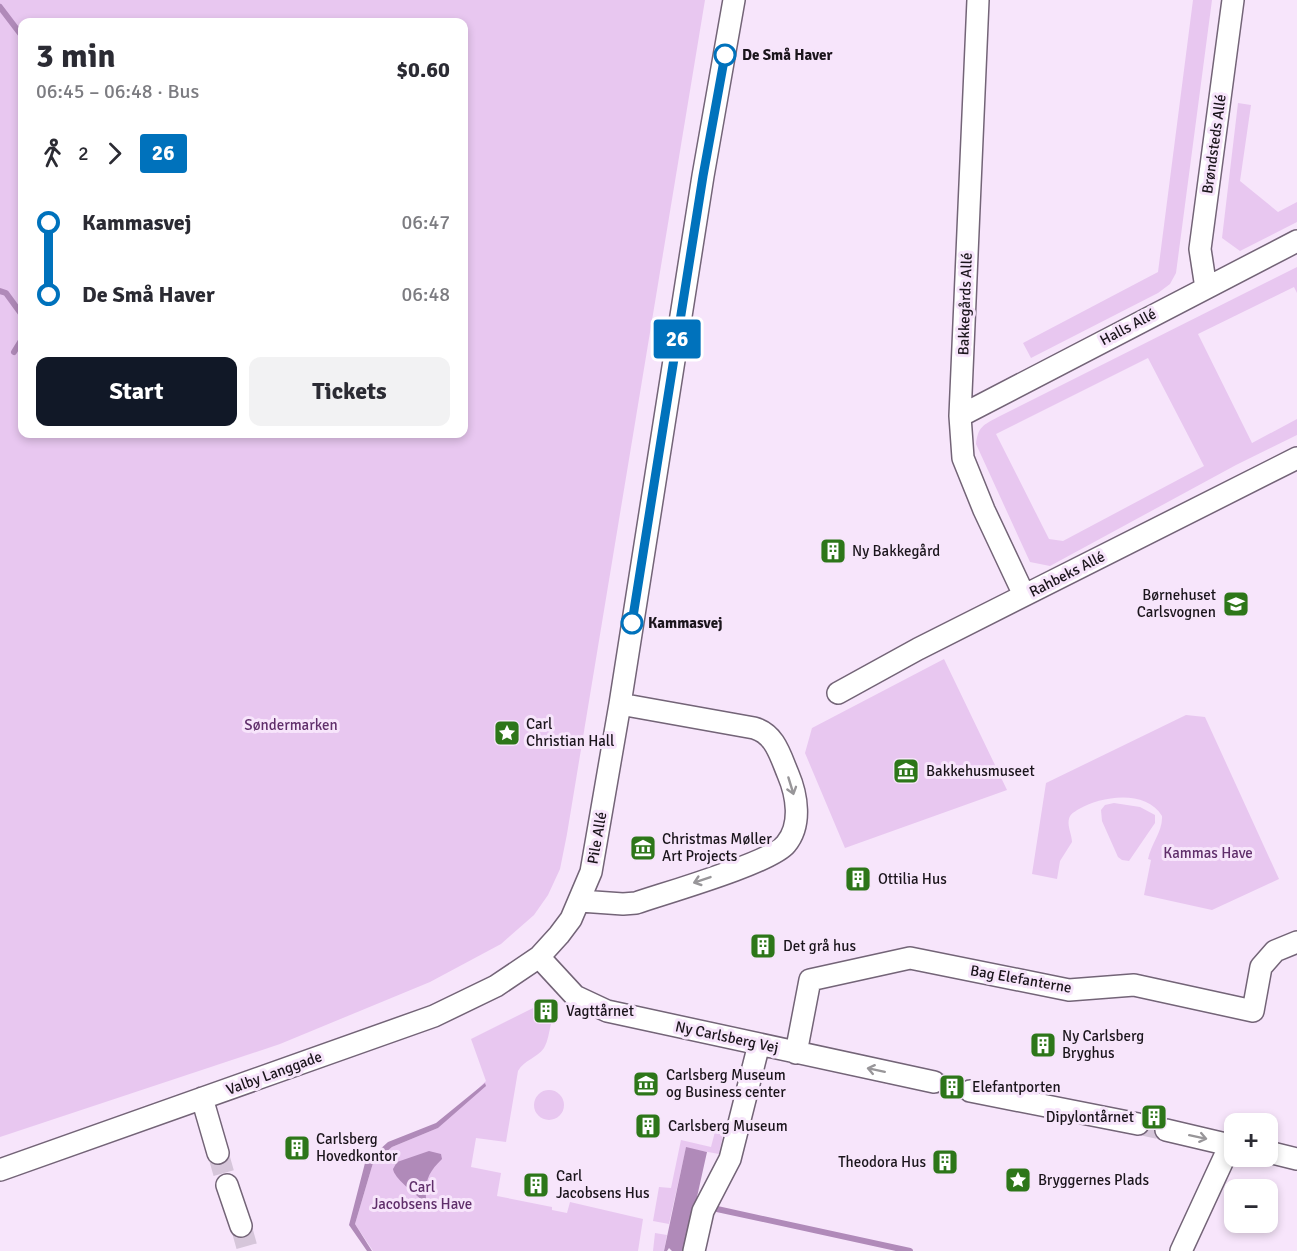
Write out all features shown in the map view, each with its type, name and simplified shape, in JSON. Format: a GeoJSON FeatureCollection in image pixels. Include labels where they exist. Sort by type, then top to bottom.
{"type":"FeatureCollection","features":[{"type":"Feature","properties":{"kind":"street","name":"Pile Allé"},"geometry":{"type":"LineString","coordinates":[[539,957],[560,935],[580,901],[591,872],[620,704],[683,299],[734,0]]}},
{"type":"Feature","properties":{"kind":"street","name":"Bakkegårds Allé"},"geometry":{"type":"LineString","coordinates":[[978,0],[960,416],[963,458],[984,510],[1024,595]]}},
{"type":"Feature","properties":{"kind":"street","name":"Brøndsteds Allé"},"geometry":{"type":"LineString","coordinates":[[1206,288],[1200,249],[1233,0]]}},
{"type":"Feature","properties":{"kind":"street","name":"Halls Allé"},"geometry":{"type":"LineString","coordinates":[[960,416],[1297,241]]}},
{"type":"Feature","properties":{"kind":"street","name":"Rahbeks Allé"},"geometry":{"type":"LineString","coordinates":[[838,693],[1024,595],[1297,458]]}},
{"type":"Feature","properties":{"kind":"street"},"geometry":{"type":"LineString","coordinates":[[580,901],[636,903],[759,861],[784,847],[794,831],[797,811],[794,793],[774,742],[767,733],[754,728],[620,704]]}},
{"type":"Feature","properties":{"kind":"street","name":"Bag Elefanterne"},"geometry":{"type":"LineString","coordinates":[[796,1053],[810,980],[899,960],[910,958],[1069,990],[1134,985],[1253,1011],[1261,967],[1275,951],[1297,942]]}},
{"type":"Feature","properties":{"kind":"street","name":"Ny Carlsberg Vej"},"geometry":{"type":"LineString","coordinates":[[539,957],[575,996],[607,1011],[934,1082]]}},
{"type":"Feature","properties":{"kind":"street","name":"Valby Langgade"},"geometry":{"type":"LineString","coordinates":[[0,1170],[434,1016],[496,986],[539,957]]}},
{"type":"Feature","properties":{"kind":"street"},"geometry":{"type":"LineString","coordinates":[[694,1251],[703,1211],[730,1158],[759,1044]]}},
{"type":"Feature","properties":{"kind":"street"},"geometry":{"type":"LineString","coordinates":[[970,1091],[1138,1124]]}},
{"type":"Feature","properties":{"kind":"street"},"geometry":{"type":"LineString","coordinates":[[202,1098],[218,1153]]}},
{"type":"Feature","properties":{"kind":"street"},"geometry":{"type":"LineString","coordinates":[[1166,1130],[1224,1143]]}},
{"type":"Feature","properties":{"kind":"street"},"geometry":{"type":"LineString","coordinates":[[1278,1154],[1297,1159]]}},
{"type":"Feature","properties":{"kind":"street"},"geometry":{"type":"LineString","coordinates":[[1181,1251],[1224,1162]]}},
{"type":"Feature","properties":{"kind":"street"},"geometry":{"type":"LineString","coordinates":[[227,1185],[241,1226]]}},
{"type":"Feature","properties":{"kind":"green space","name":"Søndermarken"},"geometry":{"type":"Polygon","coordinates":[[[0,0],[705,0],[560,869],[548,895],[534,915],[501,944],[430,982],[280,1044],[0,1137],[0,0]]]}},
{"type":"Feature","properties":{"kind":"green space"},"geometry":{"type":"Polygon","coordinates":[[[1193,0],[1212,0],[1176,273],[1170,284],[1158,293],[1031,358],[1023,343],[1158,272],[1193,0]]]}},
{"type":"Feature","properties":{"kind":"green space"},"geometry":{"type":"Polygon","coordinates":[[[1238,103],[1251,105],[1240,181],[1278,212],[1297,202],[1297,222],[1240,251],[1222,238],[1238,103]]]}},
{"type":"Feature","properties":{"kind":"green space"},"geometry":{"type":"Polygon","coordinates":[[[1297,267],[1297,293],[1294,287],[1198,334],[1252,443],[1297,419],[1297,435],[1236,465],[1050,566],[1030,562],[976,444],[982,427],[1297,267]],[[1148,358],[996,434],[1049,539],[1063,541],[1204,466],[1148,358]]]}},
{"type":"Feature","properties":{"kind":"green space"},"geometry":{"type":"Polygon","coordinates":[[[944,659],[1007,790],[845,848],[805,753],[812,728],[944,659]]]}},
{"type":"Feature","properties":{"kind":"green space","name":"Kammas Have"},"geometry":{"type":"Polygon","coordinates":[[[1186,715],[1205,717],[1279,879],[1212,910],[1144,895],[1151,860],[1148,859],[1161,827],[1162,816],[1155,807],[1135,798],[1111,798],[1088,804],[1073,813],[1069,822],[1072,842],[1060,861],[1057,879],[1032,874],[1046,783],[1186,715]]]}},
{"type":"Feature","properties":{"kind":"green space"},"geometry":{"type":"Polygon","coordinates":[[[1114,803],[1140,807],[1155,815],[1155,823],[1129,861],[1118,857],[1102,821],[1101,810],[1105,805],[1114,803]]]}},
{"type":"Feature","properties":{"kind":"green space","name":"Carl Jacobsens Have"},"geometry":{"type":"Polygon","coordinates":[[[539,1005],[539,1013],[551,1024],[541,1051],[518,1071],[506,1142],[476,1138],[471,1167],[501,1173],[497,1196],[552,1207],[552,1210],[567,1213],[570,1202],[643,1219],[638,1251],[373,1251],[355,1224],[373,1163],[392,1147],[438,1128],[486,1081],[471,1039],[539,1005]]]}},
{"type":"Feature","properties":{"kind":"green space"},"geometry":{"type":"Polygon","coordinates":[[[549,1090],[555,1091],[563,1099],[563,1111],[555,1119],[549,1120],[543,1119],[535,1111],[534,1105],[535,1099],[543,1091],[549,1090]]]}},
{"type":"Feature","properties":{"kind":"green space"},"geometry":{"type":"Polygon","coordinates":[[[717,1124],[725,1125],[719,1154],[686,1148],[669,1224],[653,1221],[659,1187],[671,1188],[681,1140],[711,1147],[717,1124]]]}},
{"type":"Feature","properties":{"kind":"green space"},"geometry":{"type":"Polygon","coordinates":[[[655,1233],[667,1235],[664,1251],[653,1251],[655,1233]]]}},
{"type":"Feature","properties":{"kind":"shaded area"},"geometry":{"type":"Polygon","coordinates":[[[485,1083],[486,1086],[438,1128],[392,1147],[373,1163],[355,1224],[372,1251],[367,1251],[349,1225],[365,1163],[388,1142],[436,1123],[485,1083]]]}},
{"type":"Feature","properties":{"kind":"shaded area"},"geometry":{"type":"Polygon","coordinates":[[[686,1147],[707,1152],[685,1251],[672,1251],[669,1248],[664,1251],[686,1147]]]}},
{"type":"Feature","properties":{"kind":"shaded area"},"geometry":{"type":"Polygon","coordinates":[[[429,1151],[441,1154],[442,1159],[429,1176],[426,1199],[422,1200],[401,1181],[393,1169],[397,1162],[429,1151]]]}},
{"type":"Feature","properties":{"kind":"waterway"},"geometry":{"type":"LineString","coordinates":[[0,7],[18,31]]}},
{"type":"Feature","properties":{"kind":"waterway"},"geometry":{"type":"LineString","coordinates":[[0,291],[6,293],[18,310]]}},
{"type":"Feature","properties":{"kind":"waterway"},"geometry":{"type":"LineString","coordinates":[[14,352],[18,346]]}},
{"type":"Feature","properties":{"kind":"waterway"},"geometry":{"type":"LineString","coordinates":[[717,1209],[910,1251]]}},
{"type":"Feature","properties":{"kind":"tunnel"},"geometry":{"type":"LineString","coordinates":[[934,1082],[970,1091]]}},
{"type":"Feature","properties":{"kind":"tunnel"},"geometry":{"type":"LineString","coordinates":[[1138,1124],[1166,1130]]}},
{"type":"Feature","properties":{"kind":"tunnel"},"geometry":{"type":"LineString","coordinates":[[218,1153],[227,1185]]}},
{"type":"Feature","properties":{"kind":"tunnel"},"geometry":{"type":"LineString","coordinates":[[241,1226],[248,1251]]}},
{"type":"Feature","properties":{"kind":"bus line","name":"26"},"geometry":{"type":"LineString","coordinates":[[632,623],[677,333],[725,55]]}},
{"type":"Feature","properties":{"kind":"place","name":"De Små Haver"},"geometry":{"type":"Point","coordinates":[725,55]}},
{"type":"Feature","properties":{"kind":"place","name":"Ny Bakkegård"},"geometry":{"type":"Point","coordinates":[833,551]}},
{"type":"Feature","properties":{"kind":"place","name":"Børnehuset Carlsvognen"},"geometry":{"type":"Point","coordinates":[1236,604]}},
{"type":"Feature","properties":{"kind":"place","name":"Kammasvej"},"geometry":{"type":"Point","coordinates":[632,623]}},
{"type":"Feature","properties":{"kind":"place","name":"Carl Christian Hall"},"geometry":{"type":"Point","coordinates":[507,733]}},
{"type":"Feature","properties":{"kind":"place","name":"Bakkehusmuseet"},"geometry":{"type":"Point","coordinates":[906,771]}},
{"type":"Feature","properties":{"kind":"place","name":"Christmas Møller Art Projects"},"geometry":{"type":"Point","coordinates":[643,848]}},
{"type":"Feature","properties":{"kind":"place","name":"Ottilia Hus"},"geometry":{"type":"Point","coordinates":[858,879]}},
{"type":"Feature","properties":{"kind":"place","name":"Det grå hus"},"geometry":{"type":"Point","coordinates":[763,946]}},
{"type":"Feature","properties":{"kind":"place","name":"Vagttårnet"},"geometry":{"type":"Point","coordinates":[546,1011]}},
{"type":"Feature","properties":{"kind":"place","name":"Ny Carlsberg Bryghus"},"geometry":{"type":"Point","coordinates":[1043,1045]}},
{"type":"Feature","properties":{"kind":"place","name":"Carlsberg Museum og Business center"},"geometry":{"type":"Point","coordinates":[646,1084]}},
{"type":"Feature","properties":{"kind":"place","name":"Elefantporten"},"geometry":{"type":"Point","coordinates":[952,1087]}},
{"type":"Feature","properties":{"kind":"place","name":"Dipylontårnet"},"geometry":{"type":"Point","coordinates":[1154,1117]}},
{"type":"Feature","properties":{"kind":"place","name":"Carlsberg Museum"},"geometry":{"type":"Point","coordinates":[648,1126]}},
{"type":"Feature","properties":{"kind":"place","name":"Carlsberg Hovedkontor"},"geometry":{"type":"Point","coordinates":[297,1148]}},
{"type":"Feature","properties":{"kind":"place","name":"Theodora Hus"},"geometry":{"type":"Point","coordinates":[945,1162]}},
{"type":"Feature","properties":{"kind":"place","name":"Bryggernes Plads"},"geometry":{"type":"Point","coordinates":[1018,1180]}},
{"type":"Feature","properties":{"kind":"place","name":"Carl Jacobsens Hus"},"geometry":{"type":"Point","coordinates":[536,1185]}}]}
